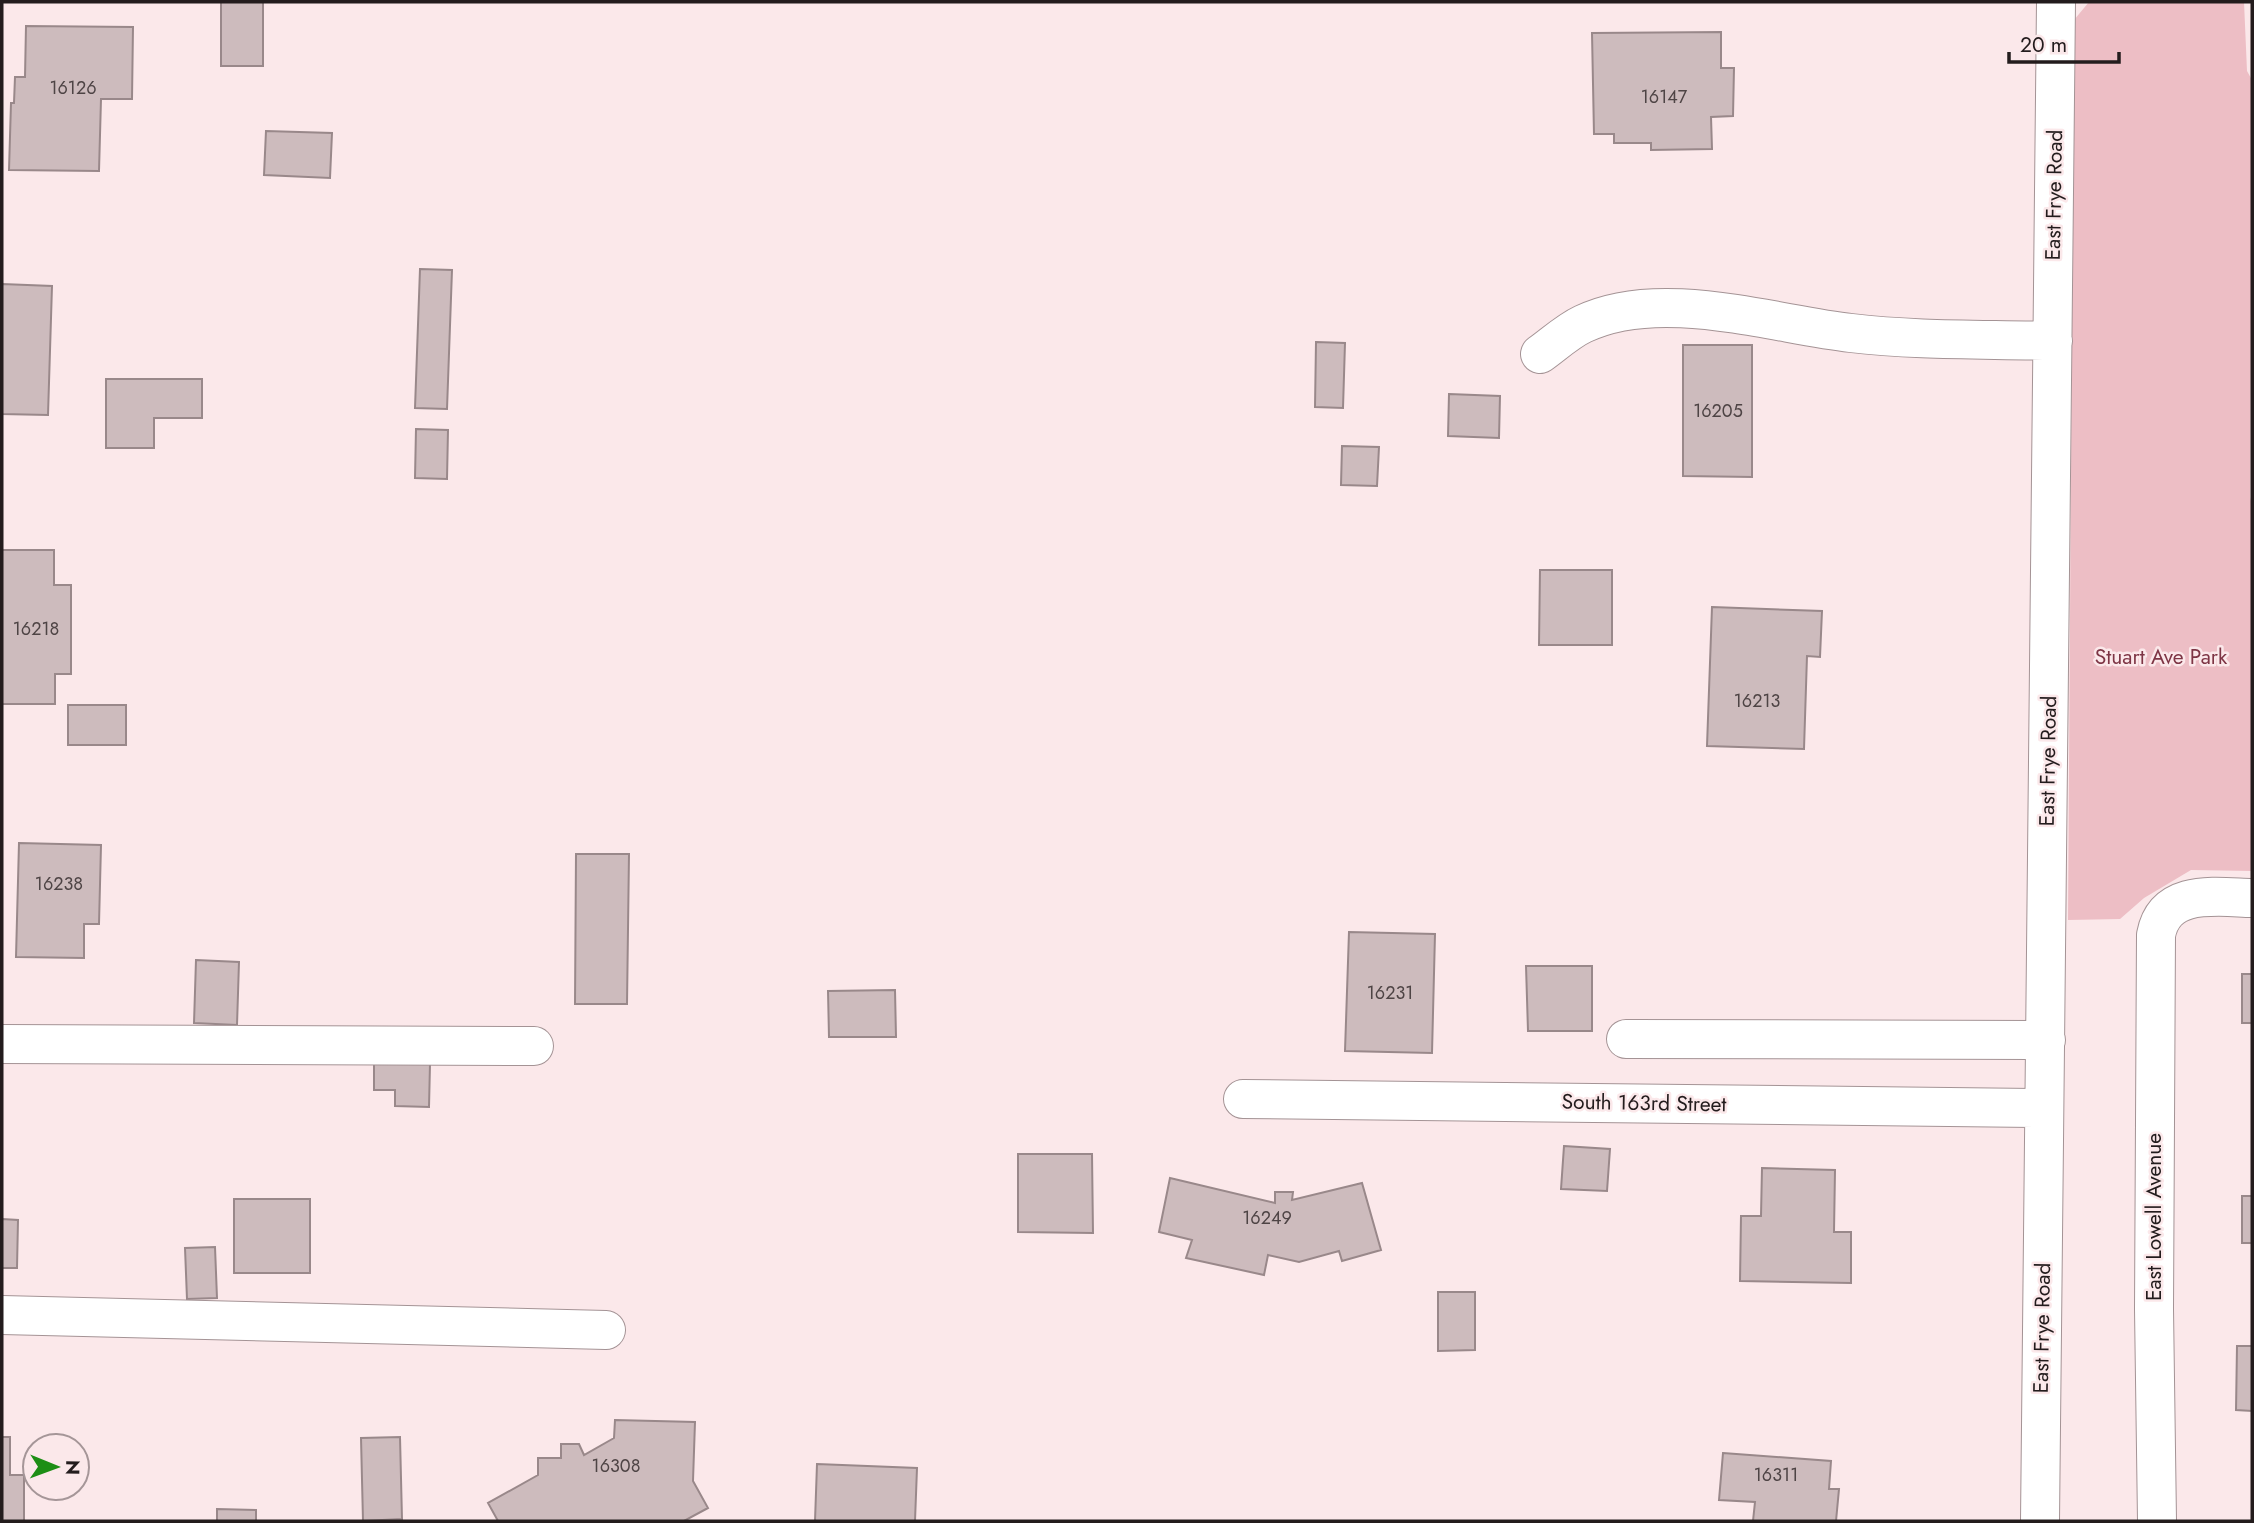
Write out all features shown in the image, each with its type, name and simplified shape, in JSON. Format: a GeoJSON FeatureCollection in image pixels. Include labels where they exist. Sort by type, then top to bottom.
{"type":"FeatureCollection","features":[{"type":"Feature","properties":{"kind":"street","name":"East Frye Road"},"geometry":{"type":"LineString","coordinates":[[2040,1521],[2056,2]]}},
{"type":"Feature","properties":{"kind":"street"},"geometry":{"type":"LineString","coordinates":[[1540,354],[1583,324],[1624,312],[1678,309],[1748,314],[1853,334],[2053,341]]}},
{"type":"Feature","properties":{"kind":"street","name":"East Lowell Avenue"},"geometry":{"type":"LineString","coordinates":[[2157,1521],[2154,1309],[2156,935],[2164,915],[2178,902],[2192,898],[2252,898]]}},
{"type":"Feature","properties":{"kind":"street"},"geometry":{"type":"LineString","coordinates":[[1626,1039],[2046,1040]]}},
{"type":"Feature","properties":{"kind":"street"},"geometry":{"type":"LineString","coordinates":[[2,1044],[534,1046]]}},
{"type":"Feature","properties":{"kind":"street","name":"South 163rd Street"},"geometry":{"type":"LineString","coordinates":[[1243,1099],[2044,1108]]}},
{"type":"Feature","properties":{"kind":"street"},"geometry":{"type":"LineString","coordinates":[[2,1315],[606,1330]]}},
{"type":"Feature","properties":{"kind":"green space","name":"Stuart Ave Park"},"geometry":{"type":"Polygon","coordinates":[[[2089,2],[2244,2],[2247,71],[2252,80],[2252,871],[2191,870],[2144,898],[2120,919],[2068,920],[2074,20],[2089,2]]]}},
{"type":"Feature","properties":{"kind":"building"},"geometry":{"type":"Polygon","coordinates":[[[221,2],[263,2],[263,66],[221,66],[221,2]]]}},
{"type":"Feature","properties":{"kind":"building"},"geometry":{"type":"Polygon","coordinates":[[[26,26],[133,27],[132,99],[101,99],[99,171],[9,170],[11,103],[14,103],[15,77],[25,77],[26,26]]]}},
{"type":"Feature","properties":{"kind":"building"},"geometry":{"type":"Polygon","coordinates":[[[1721,32],[1721,68],[1734,68],[1733,116],[1711,117],[1712,149],[1651,150],[1651,143],[1614,143],[1614,134],[1594,134],[1592,33],[1721,32]]]}},
{"type":"Feature","properties":{"kind":"building"},"geometry":{"type":"Polygon","coordinates":[[[266,131],[332,133],[330,178],[264,175],[266,131]]]}},
{"type":"Feature","properties":{"kind":"building"},"geometry":{"type":"Polygon","coordinates":[[[420,269],[452,270],[447,409],[415,408],[420,269]]]}},
{"type":"Feature","properties":{"kind":"building"},"geometry":{"type":"Polygon","coordinates":[[[2,284],[52,286],[48,415],[2,414],[2,284]]]}},
{"type":"Feature","properties":{"kind":"building"},"geometry":{"type":"Polygon","coordinates":[[[1316,342],[1345,343],[1343,408],[1315,407],[1316,342]]]}},
{"type":"Feature","properties":{"kind":"building"},"geometry":{"type":"Polygon","coordinates":[[[1683,345],[1752,345],[1752,477],[1683,476],[1683,345]]]}},
{"type":"Feature","properties":{"kind":"building"},"geometry":{"type":"Polygon","coordinates":[[[106,379],[202,379],[202,418],[154,418],[154,448],[106,448],[106,379]]]}},
{"type":"Feature","properties":{"kind":"building"},"geometry":{"type":"Polygon","coordinates":[[[1449,394],[1500,396],[1499,438],[1448,436],[1449,394]]]}},
{"type":"Feature","properties":{"kind":"building"},"geometry":{"type":"Polygon","coordinates":[[[416,429],[448,430],[447,479],[415,478],[416,429]]]}},
{"type":"Feature","properties":{"kind":"building"},"geometry":{"type":"Polygon","coordinates":[[[1342,446],[1379,447],[1377,486],[1341,485],[1342,446]]]}},
{"type":"Feature","properties":{"kind":"building"},"geometry":{"type":"Polygon","coordinates":[[[2,550],[54,550],[54,585],[71,585],[71,674],[55,674],[55,704],[2,704],[2,550]]]}},
{"type":"Feature","properties":{"kind":"building"},"geometry":{"type":"Polygon","coordinates":[[[1540,570],[1612,570],[1612,645],[1539,645],[1540,570]]]}},
{"type":"Feature","properties":{"kind":"building"},"geometry":{"type":"Polygon","coordinates":[[[1712,607],[1822,611],[1820,657],[1807,656],[1804,749],[1707,746],[1712,607]]]}},
{"type":"Feature","properties":{"kind":"building"},"geometry":{"type":"Polygon","coordinates":[[[68,705],[126,705],[126,745],[68,745],[68,705]]]}},
{"type":"Feature","properties":{"kind":"building"},"geometry":{"type":"Polygon","coordinates":[[[19,843],[101,845],[99,924],[84,924],[84,958],[16,957],[19,843]]]}},
{"type":"Feature","properties":{"kind":"building"},"geometry":{"type":"Polygon","coordinates":[[[576,854],[629,854],[627,1004],[575,1004],[576,854]]]}},
{"type":"Feature","properties":{"kind":"building"},"geometry":{"type":"Polygon","coordinates":[[[1349,932],[1435,934],[1432,1053],[1345,1051],[1349,932]]]}},
{"type":"Feature","properties":{"kind":"building"},"geometry":{"type":"Polygon","coordinates":[[[196,960],[239,962],[237,1025],[194,1023],[196,960]]]}},
{"type":"Feature","properties":{"kind":"building"},"geometry":{"type":"Polygon","coordinates":[[[1526,966],[1592,966],[1592,1031],[1528,1031],[1526,966]]]}},
{"type":"Feature","properties":{"kind":"building"},"geometry":{"type":"Polygon","coordinates":[[[2242,974],[2252,974],[2252,1023],[2242,1023],[2242,974]]]}},
{"type":"Feature","properties":{"kind":"building"},"geometry":{"type":"Polygon","coordinates":[[[895,990],[896,1037],[829,1037],[828,991],[895,990]]]}},
{"type":"Feature","properties":{"kind":"building"},"geometry":{"type":"Polygon","coordinates":[[[374,1063],[430,1064],[429,1107],[395,1106],[395,1090],[374,1090],[374,1063]]]}},
{"type":"Feature","properties":{"kind":"building"},"geometry":{"type":"Polygon","coordinates":[[[1564,1146],[1610,1149],[1607,1191],[1561,1189],[1564,1146]]]}},
{"type":"Feature","properties":{"kind":"building"},"geometry":{"type":"Polygon","coordinates":[[[1018,1154],[1092,1154],[1093,1233],[1018,1232],[1018,1154]]]}},
{"type":"Feature","properties":{"kind":"building"},"geometry":{"type":"Polygon","coordinates":[[[1762,1168],[1835,1170],[1834,1232],[1851,1232],[1851,1283],[1740,1281],[1741,1216],[1761,1216],[1762,1168]]]}},
{"type":"Feature","properties":{"kind":"building"},"geometry":{"type":"Polygon","coordinates":[[[1170,1178],[1275,1203],[1275,1192],[1293,1192],[1292,1200],[1362,1183],[1381,1250],[1342,1261],[1339,1251],[1299,1262],[1268,1255],[1264,1275],[1186,1258],[1192,1240],[1159,1232],[1170,1178]]]}},
{"type":"Feature","properties":{"kind":"building"},"geometry":{"type":"Polygon","coordinates":[[[2242,1196],[2252,1196],[2252,1243],[2242,1243],[2242,1196]]]}},
{"type":"Feature","properties":{"kind":"building"},"geometry":{"type":"Polygon","coordinates":[[[234,1199],[310,1199],[310,1273],[234,1273],[234,1199]]]}},
{"type":"Feature","properties":{"kind":"building"},"geometry":{"type":"Polygon","coordinates":[[[2,1219],[18,1220],[17,1268],[2,1268],[2,1219]]]}},
{"type":"Feature","properties":{"kind":"building"},"geometry":{"type":"Polygon","coordinates":[[[215,1247],[217,1298],[187,1299],[185,1248],[215,1247]]]}},
{"type":"Feature","properties":{"kind":"building"},"geometry":{"type":"Polygon","coordinates":[[[1438,1292],[1475,1292],[1475,1350],[1438,1351],[1438,1292]]]}},
{"type":"Feature","properties":{"kind":"building"},"geometry":{"type":"Polygon","coordinates":[[[2237,1346],[2252,1346],[2252,1411],[2236,1410],[2237,1346]]]}},
{"type":"Feature","properties":{"kind":"building"},"geometry":{"type":"Polygon","coordinates":[[[615,1420],[695,1422],[693,1481],[708,1508],[684,1521],[498,1521],[488,1503],[538,1475],[538,1458],[561,1458],[561,1444],[579,1444],[584,1455],[614,1438],[615,1420]]]}},
{"type":"Feature","properties":{"kind":"building"},"geometry":{"type":"Polygon","coordinates":[[[2,1437],[10,1437],[10,1475],[21,1475],[24,1521],[2,1521],[2,1437]]]}},
{"type":"Feature","properties":{"kind":"building"},"geometry":{"type":"Polygon","coordinates":[[[400,1437],[402,1519],[363,1521],[361,1438],[400,1437]]]}},
{"type":"Feature","properties":{"kind":"building"},"geometry":{"type":"Polygon","coordinates":[[[1723,1453],[1831,1461],[1829,1489],[1839,1489],[1836,1521],[1753,1521],[1755,1502],[1719,1500],[1723,1453]]]}},
{"type":"Feature","properties":{"kind":"building"},"geometry":{"type":"Polygon","coordinates":[[[817,1464],[917,1468],[915,1521],[815,1521],[817,1464]]]}},
{"type":"Feature","properties":{"kind":"building"},"geometry":{"type":"Polygon","coordinates":[[[217,1509],[256,1510],[256,1521],[217,1521],[217,1509]]]}}]}
